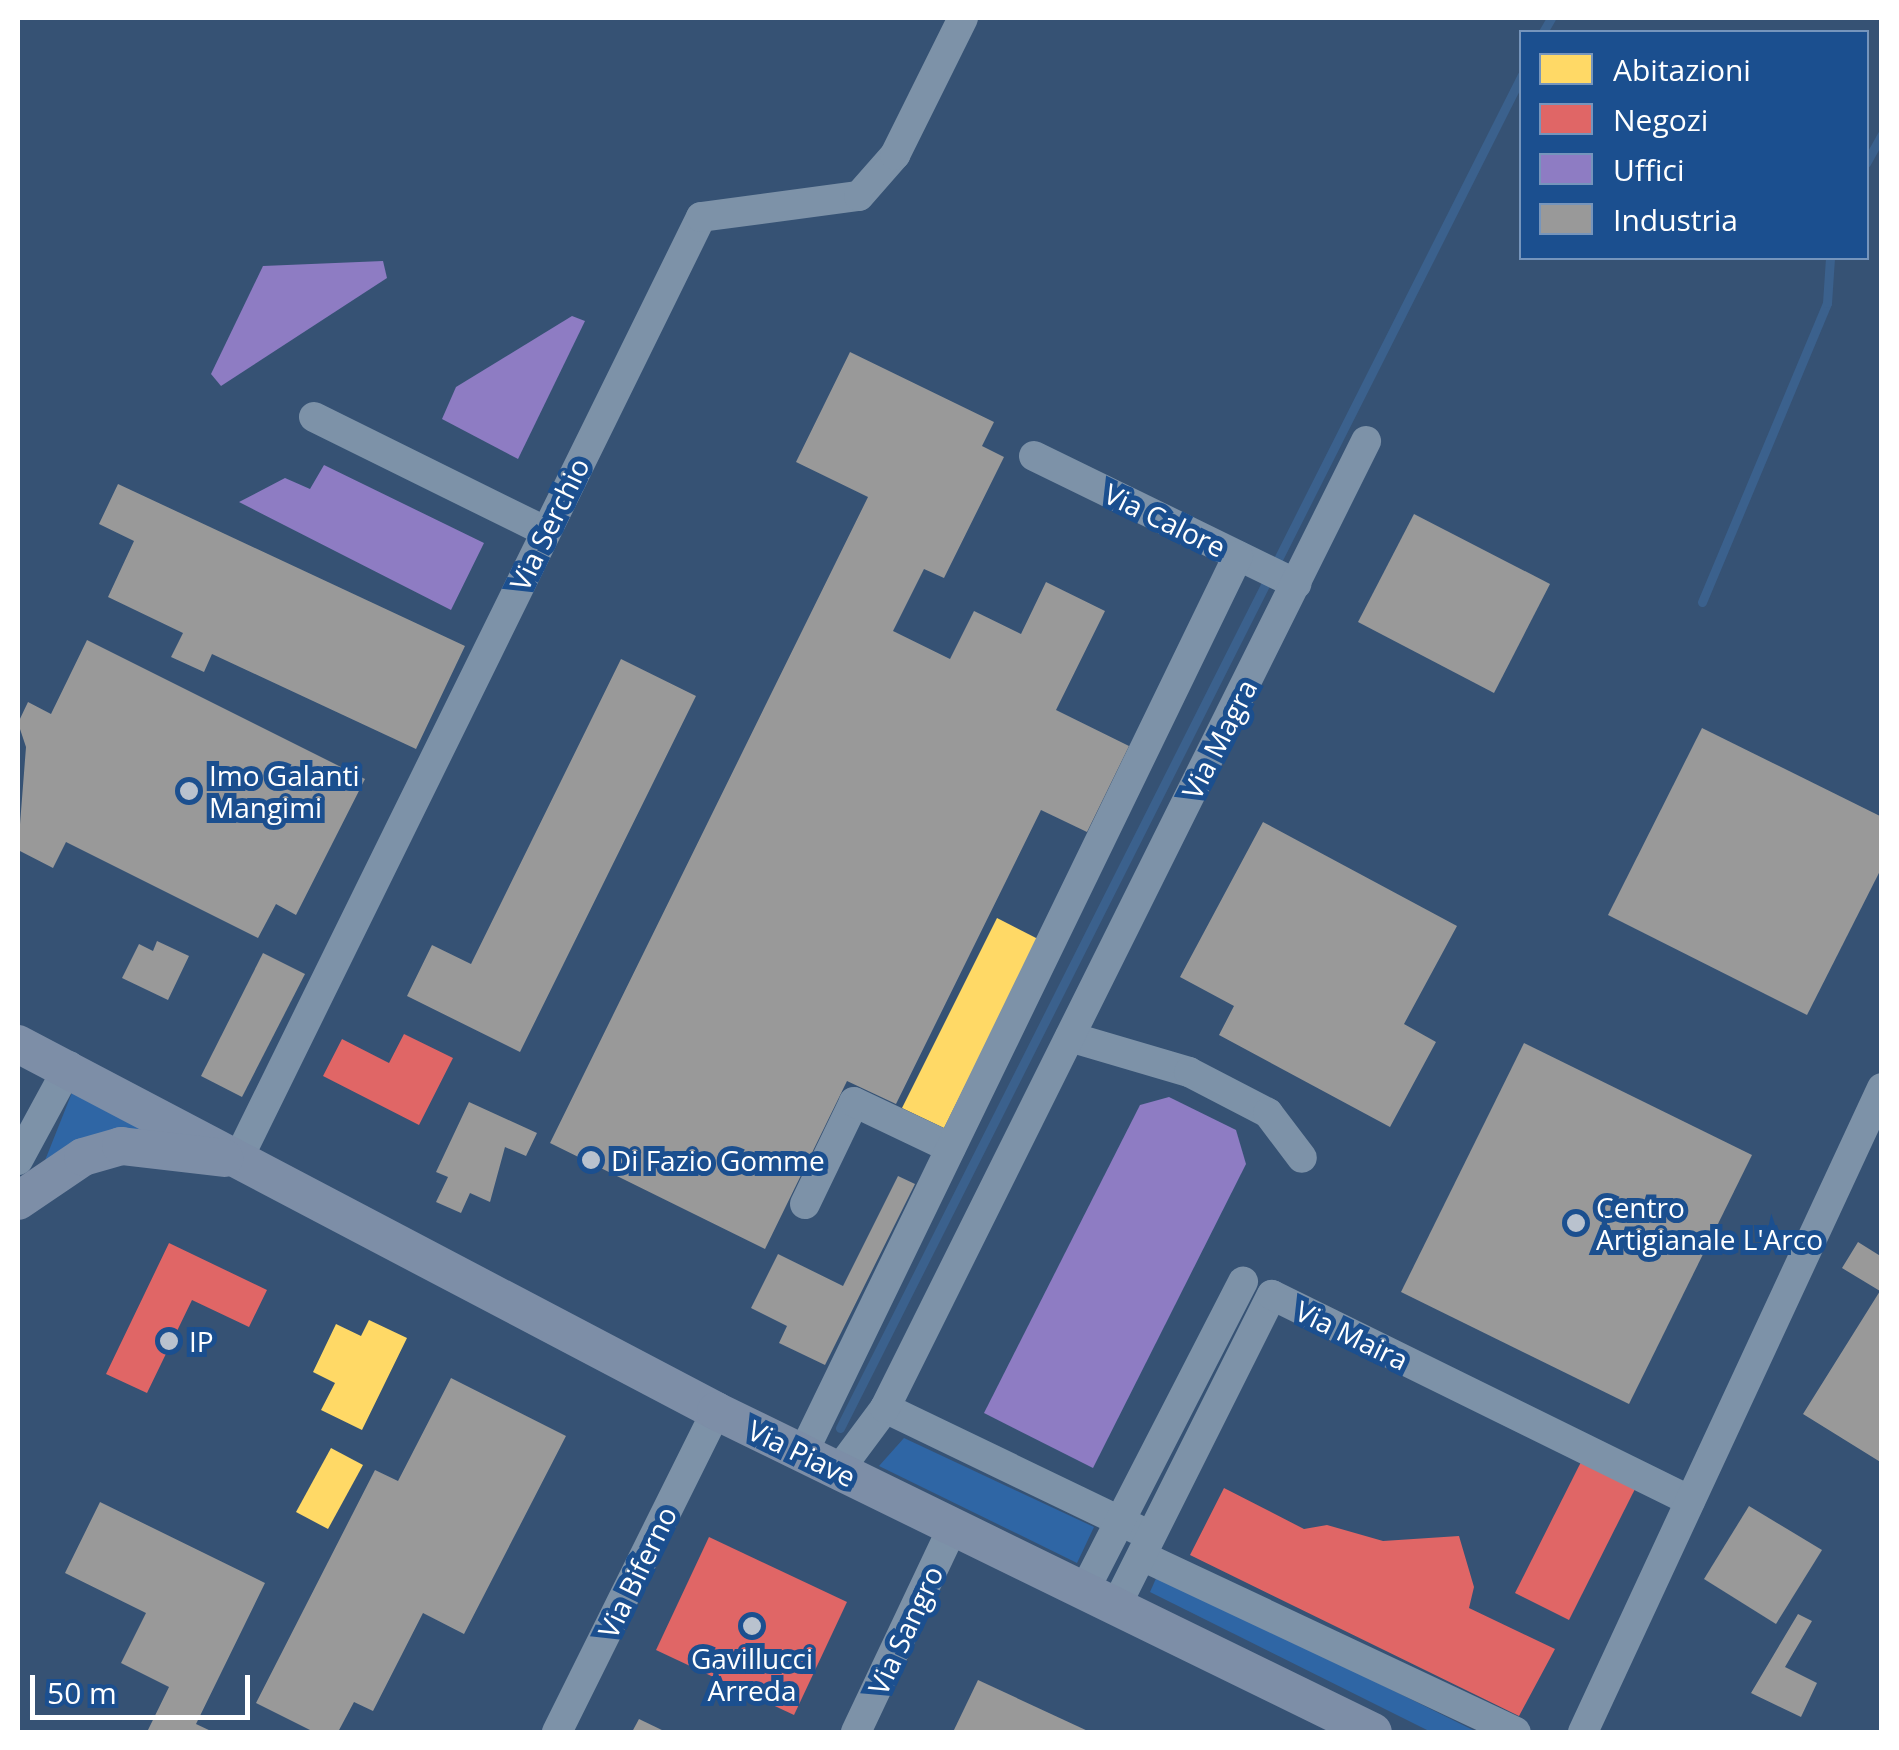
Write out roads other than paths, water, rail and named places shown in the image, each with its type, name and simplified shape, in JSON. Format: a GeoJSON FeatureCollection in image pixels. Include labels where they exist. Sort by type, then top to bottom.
{"type":"FeatureCollection","features":[{"type":"Feature","properties":{"kind":"main road","name":"Via Piave"},"geometry":{"type":"LineString","coordinates":[[18,1044],[69,1066],[237,1161],[716,1410],[1373,1732]]}},
{"type":"Feature","properties":{"kind":"main road","name":"Via Piave"},"geometry":{"type":"LineString","coordinates":[[18,1200],[83,1158],[121,1146],[237,1161]]}},
{"type":"Feature","properties":{"kind":"street","name":"Via Serchio"},"geometry":{"type":"LineString","coordinates":[[237,1161],[702,217],[859,196],[895,155],[963,18]]}},
{"type":"Feature","properties":{"kind":"street"},"geometry":{"type":"LineString","coordinates":[[314,417],[545,531]]}},
{"type":"Feature","properties":{"kind":"street","name":"Via Magra"},"geometry":{"type":"LineString","coordinates":[[838,1470],[885,1408],[1366,442]]}},
{"type":"Feature","properties":{"kind":"street","name":"Via Calore"},"geometry":{"type":"LineString","coordinates":[[1034,456],[1296,584]]}},
{"type":"Feature","properties":{"kind":"street"},"geometry":{"type":"LineString","coordinates":[[803,1453],[1238,556]]}},
{"type":"Feature","properties":{"kind":"street"},"geometry":{"type":"LineString","coordinates":[[1070,1037],[1205,1080],[1268,1113],[1302,1158]]}},
{"type":"Feature","properties":{"kind":"street"},"geometry":{"type":"LineString","coordinates":[[18,1160],[69,1066]]}},
{"type":"Feature","properties":{"kind":"street"},"geometry":{"type":"LineString","coordinates":[[1583,1732],[1882,1088]]}},
{"type":"Feature","properties":{"kind":"street"},"geometry":{"type":"LineString","coordinates":[[805,1204],[854,1102],[951,1148]]}},
{"type":"Feature","properties":{"kind":"street"},"geometry":{"type":"LineString","coordinates":[[1100,1599],[1120,1521],[1243,1281]]}},
{"type":"Feature","properties":{"kind":"street","name":"Via Maira"},"geometry":{"type":"LineString","coordinates":[[1100,1599],[1147,1546],[1272,1296],[1690,1501]]}},
{"type":"Feature","properties":{"kind":"street"},"geometry":{"type":"LineString","coordinates":[[885,1408],[1120,1521],[1147,1546],[1516,1732]]}},
{"type":"Feature","properties":{"kind":"street","name":"Via Biferno"},"geometry":{"type":"LineString","coordinates":[[558,1732],[716,1410]]}},
{"type":"Feature","properties":{"kind":"street","name":"Via Sangro"},"geometry":{"type":"LineString","coordinates":[[856,1732],[954,1526]]}},
{"type":"Feature","properties":{"kind":"waterway"},"geometry":{"type":"LineString","coordinates":[[1544,30],[1551,18]]}},
{"type":"Feature","properties":{"kind":"waterway"},"geometry":{"type":"LineString","coordinates":[[840,1428],[1519,81]]}},
{"type":"Feature","properties":{"kind":"waterway"},"geometry":{"type":"LineString","coordinates":[[1869,158],[1882,134]]}},
{"type":"Feature","properties":{"kind":"waterway"},"geometry":{"type":"LineString","coordinates":[[1702,602],[1827,303],[1830,260]]}},
{"type":"Feature","properties":{"kind":"place","name":"Imo Galanti Mangimi"},"geometry":{"type":"Point","coordinates":[189,791]}},
{"type":"Feature","properties":{"kind":"place","name":"Di Fazio Gomme"},"geometry":{"type":"Point","coordinates":[591,1160]}},
{"type":"Feature","properties":{"kind":"place","name":"Centro Artigianale L'Arco"},"geometry":{"type":"Point","coordinates":[1576,1223]}},
{"type":"Feature","properties":{"kind":"place","name":"IP"},"geometry":{"type":"Point","coordinates":[169,1341]}},
{"type":"Feature","properties":{"kind":"place","name":"Gavillucci Arreda"},"geometry":{"type":"Point","coordinates":[752,1626]}}]}
